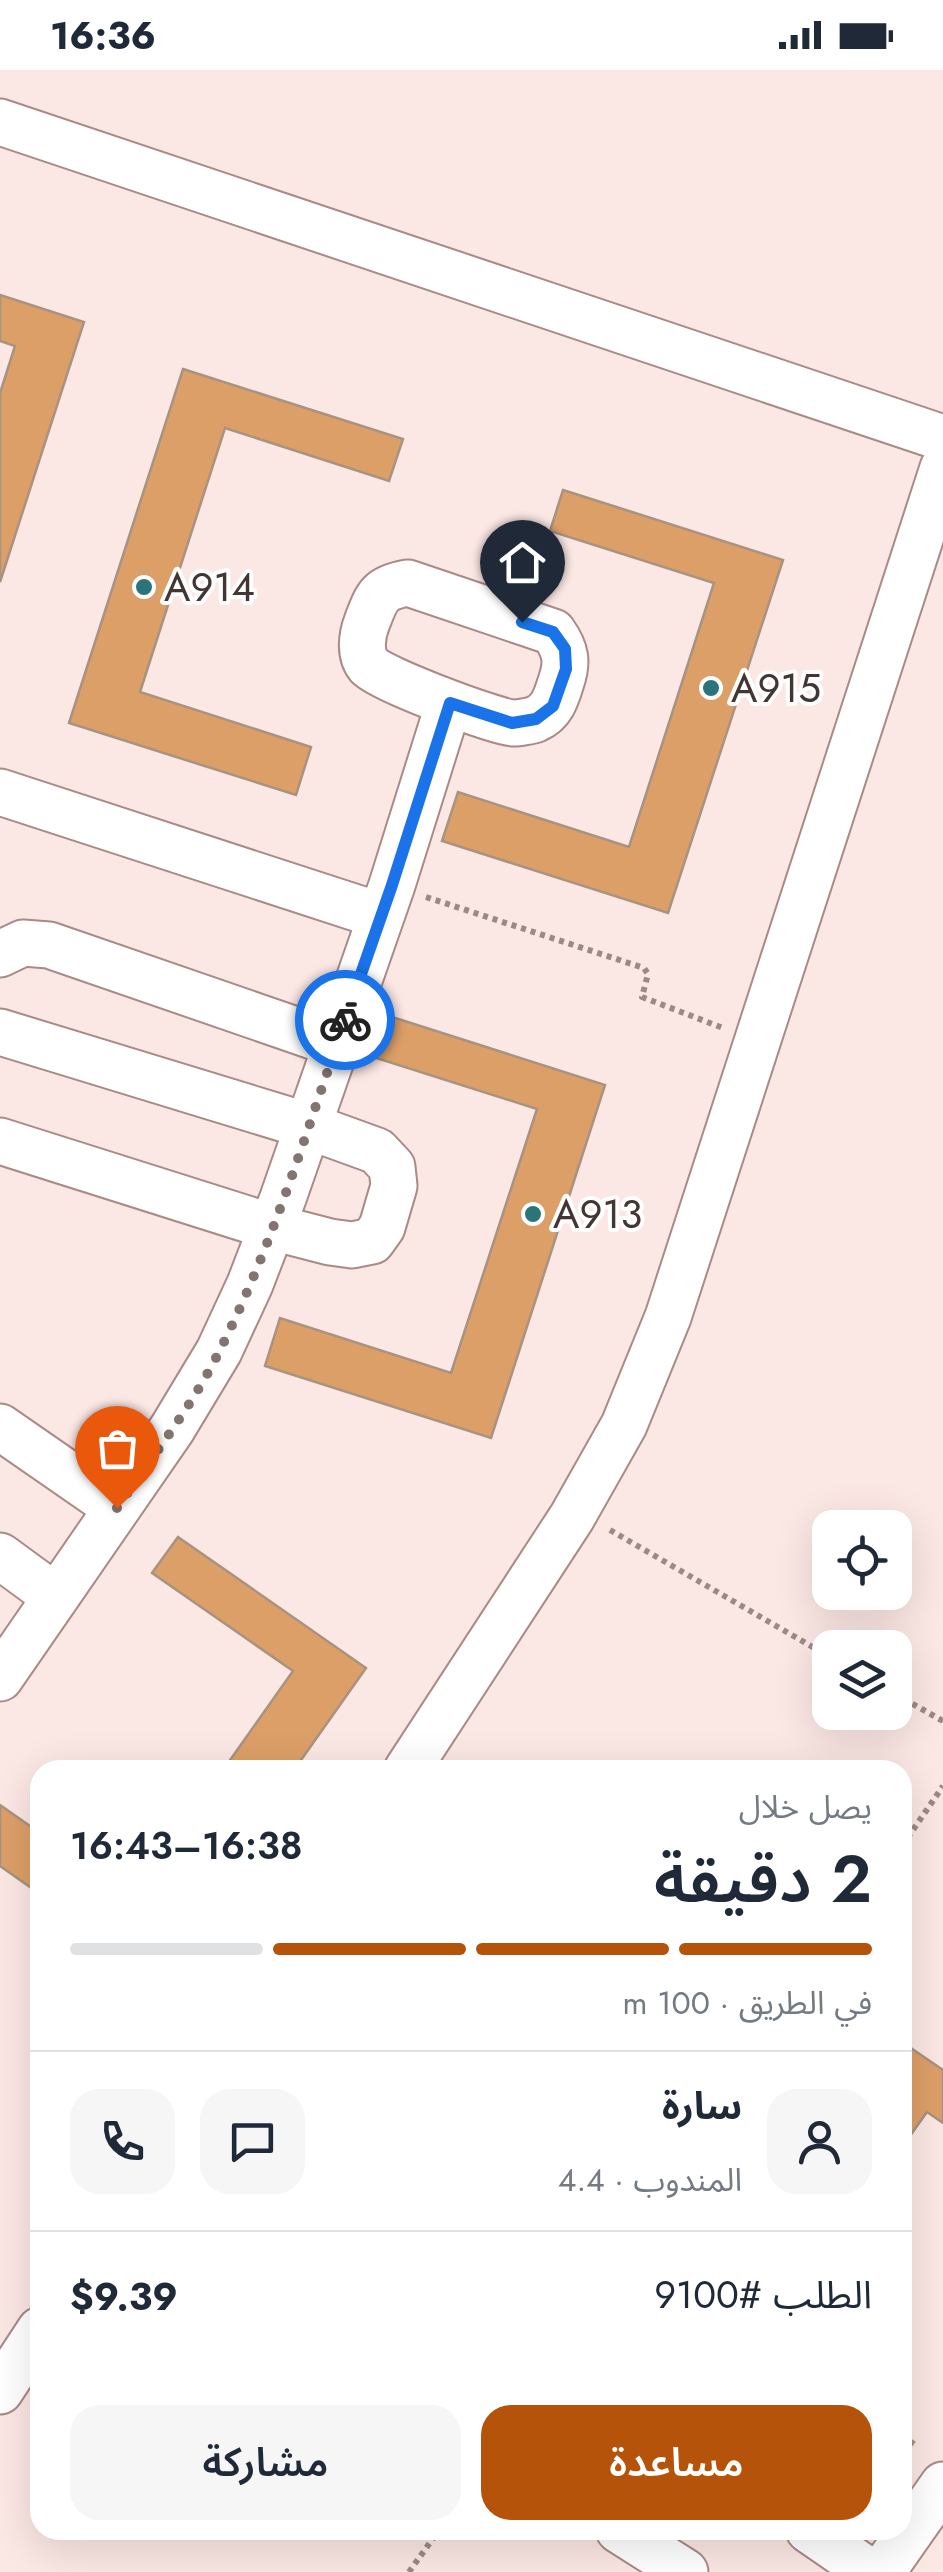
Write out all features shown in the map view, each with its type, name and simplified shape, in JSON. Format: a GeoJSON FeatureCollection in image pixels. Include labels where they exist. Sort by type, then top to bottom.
{"type":"FeatureCollection","features":[{"type":"Feature","properties":{"kind":"street"},"geometry":{"type":"LineString","coordinates":[[0,122],[943,438]]}},
{"type":"Feature","properties":{"kind":"street"},"geometry":{"type":"LineString","coordinates":[[413,1760],[576,1510],[624,1424],[668,1318],[943,468]]}},
{"type":"Feature","properties":{"kind":"street"},"geometry":{"type":"LineString","coordinates":[[0,1678],[172,1430],[220,1351],[250,1284],[308,1126],[387,901],[450,703]]}},
{"type":"Feature","properties":{"kind":"street"},"geometry":{"type":"LineString","coordinates":[[0,792],[387,901]]}},
{"type":"Feature","properties":{"kind":"street"},"geometry":{"type":"LineString","coordinates":[[0,954],[23,944],[50,945],[336,1044]]}},
{"type":"Feature","properties":{"kind":"street"},"geometry":{"type":"LineString","coordinates":[[0,1032],[308,1126],[377,1151],[392,1167],[394,1186],[382,1227],[372,1240],[352,1246],[272,1227],[0,1141]]}},
{"type":"Feature","properties":{"kind":"street"},"geometry":{"type":"LineString","coordinates":[[0,1427],[117,1508]]}},
{"type":"Feature","properties":{"kind":"street"},"geometry":{"type":"LineString","coordinates":[[0,1556],[56,1597]]}},
{"type":"Feature","properties":{"kind":"street"},"geometry":{"type":"LineString","coordinates":[[0,2391],[30,2345]]}},
{"type":"Feature","properties":{"kind":"street"},"geometry":{"type":"LineString","coordinates":[[912,2529],[943,2485]]}},
{"type":"Feature","properties":{"kind":"street"},"geometry":{"type":"LineString","coordinates":[[634,2540],[684,2572]]}},
{"type":"Feature","properties":{"kind":"street"},"geometry":{"type":"LineString","coordinates":[[824,2540],[870,2572]]}},
{"type":"Feature","properties":{"kind":"street"},"geometry":{"type":"LineString","coordinates":[[882,2572],[904,2540]]}},
{"type":"Feature","properties":{"kind":"path"},"geometry":{"type":"LineString","coordinates":[[387,901],[644,968],[648,974],[642,997],[756,1042]]}},
{"type":"Feature","properties":{"kind":"path"},"geometry":{"type":"LineString","coordinates":[[576,1510],[812,1646]]}},
{"type":"Feature","properties":{"kind":"path"},"geometry":{"type":"LineString","coordinates":[[912,1704],[943,1722]]}},
{"type":"Feature","properties":{"kind":"path"},"geometry":{"type":"LineString","coordinates":[[912,1831],[943,1786]]}},
{"type":"Feature","properties":{"kind":"path"},"geometry":{"type":"LineString","coordinates":[[409,2572],[431,2540]]}},
{"type":"Feature","properties":{"kind":"building"},"geometry":{"type":"Polygon","coordinates":[[[0,295],[84,322],[0,582],[0,393],[15,346],[0,341],[0,295]]]}},
{"type":"Feature","properties":{"kind":"building","name":"A914"},"geometry":{"type":"Polygon","coordinates":[[[183,369],[403,439],[389,481],[225,428],[140,692],[311,747],[296,795],[69,723],[183,369]]]}},
{"type":"Feature","properties":{"kind":"building","name":"A915"},"geometry":{"type":"Polygon","coordinates":[[[563,490],[783,560],[668,913],[442,841],[458,792],[629,847],[714,583],[550,531],[563,490]]]}},
{"type":"Feature","properties":{"kind":"building","name":"A913"},"geometry":{"type":"Polygon","coordinates":[[[386,1015],[605,1085],[491,1438],[265,1366],[280,1318],[451,1373],[537,1109],[373,1057],[386,1015]]]}},
{"type":"Feature","properties":{"kind":"building"},"geometry":{"type":"Polygon","coordinates":[[[178,1537],[366,1668],[301,1760],[230,1760],[293,1671],[152,1573],[178,1537]]]}},
{"type":"Feature","properties":{"kind":"building"},"geometry":{"type":"Polygon","coordinates":[[[0,1805],[30,1826],[30,1887],[0,1866],[0,1805]]]}},
{"type":"Feature","properties":{"kind":"building"},"geometry":{"type":"Polygon","coordinates":[[[912,2049],[943,2070],[943,2123],[927,2112],[912,2133],[912,2049]]]}},
{"type":"Feature","properties":{"kind":"way so far"},"geometry":{"type":"LineString","coordinates":[[117,1508],[172,1430],[220,1351],[283,1198],[345,1020]]}},
{"type":"Feature","properties":{"kind":"place","name":"A914"},"geometry":{"type":"Point","coordinates":[144,587]}},
{"type":"Feature","properties":{"kind":"place","name":"A915"},"geometry":{"type":"Point","coordinates":[711,688]}},
{"type":"Feature","properties":{"kind":"place","name":"A913"},"geometry":{"type":"Point","coordinates":[533,1214]}},
{"type":"Feature","properties":{"kind":"route"},"geometry":{"type":"LineString","coordinates":[[345,1020],[450,703],[512,723],[536,719],[553,706],[566,669],[565,649],[553,632],[522,622]]}}]}
